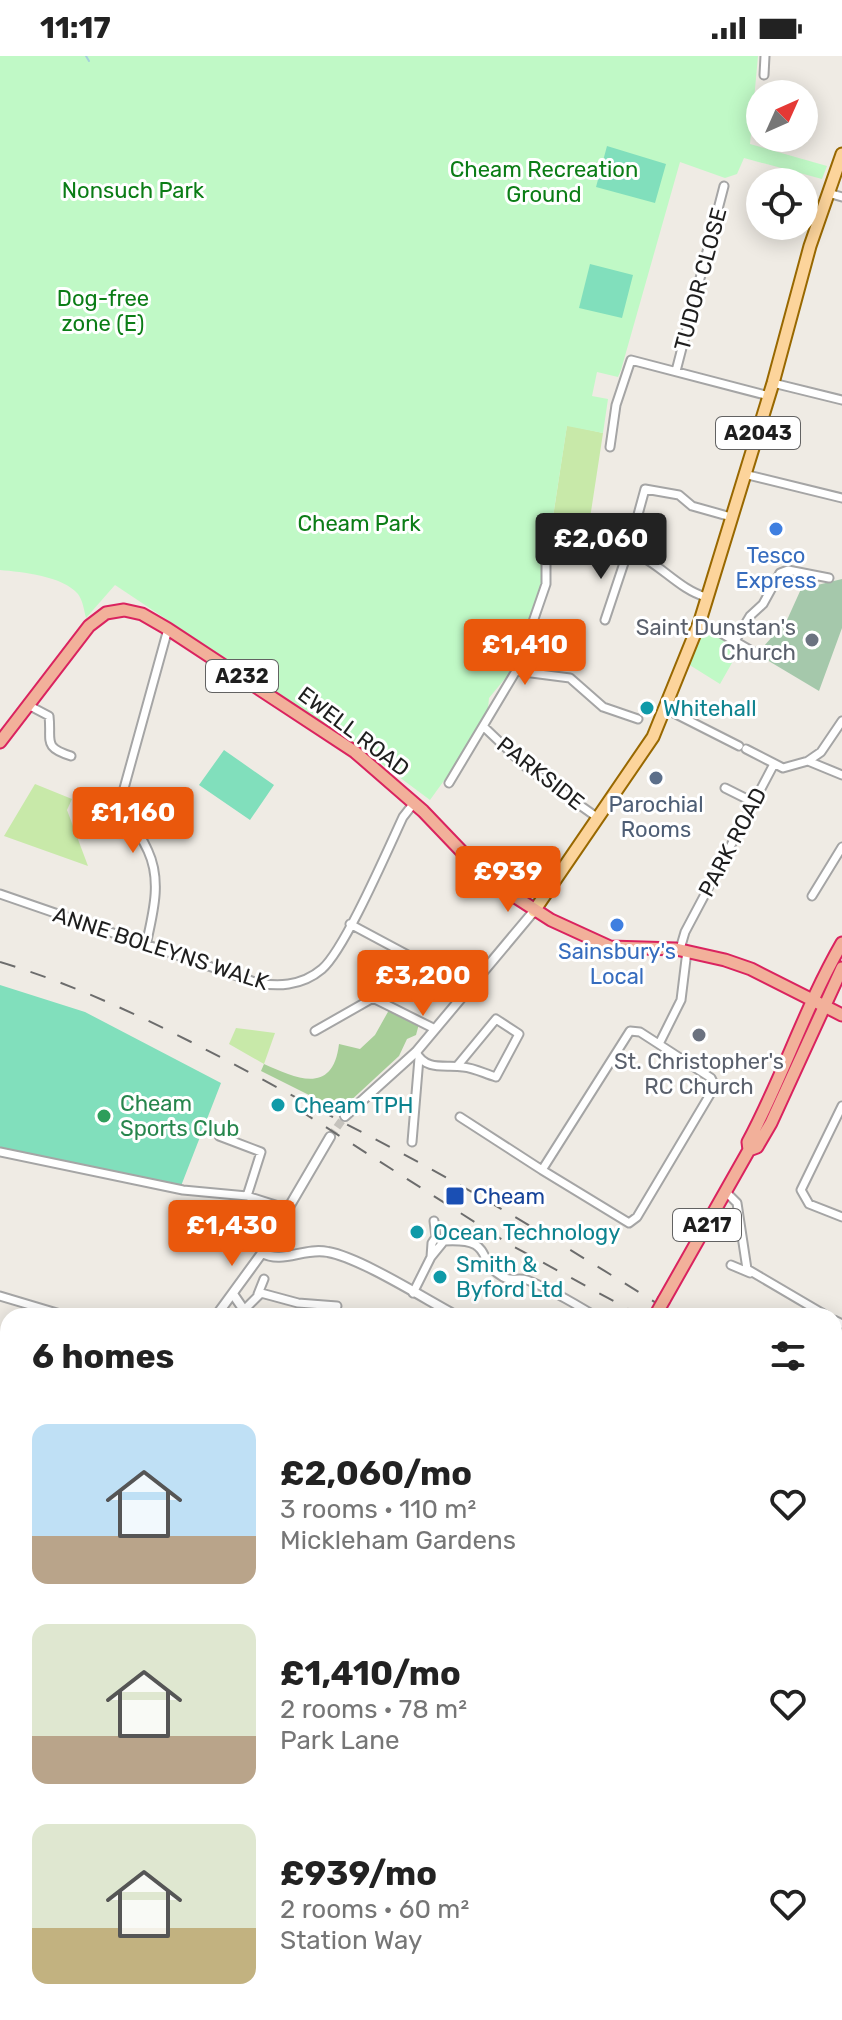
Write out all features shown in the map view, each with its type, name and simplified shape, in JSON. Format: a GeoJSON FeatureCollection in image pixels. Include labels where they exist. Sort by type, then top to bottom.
{"type":"FeatureCollection","features":[{"type":"Feature","properties":{"kind":"highway","name":"EWELL ROAD"},"geometry":{"type":"LineString","coordinates":[[0,742],[84,631],[106,613],[133,611],[168,629],[335,738],[414,803],[489,880],[534,911]]}},
{"type":"Feature","properties":{"kind":"highway","name":"A232"},"geometry":{"type":"LineString","coordinates":[[534,911],[610,947],[684,950],[751,969],[842,1015]]}},
{"type":"Feature","properties":{"kind":"highway","name":"A217"},"geometry":{"type":"LineString","coordinates":[[660,1308],[749,1150],[748,1142],[779,1084],[812,1000],[842,943]]}},
{"type":"Feature","properties":{"kind":"highway","name":"A217"},"geometry":{"type":"LineString","coordinates":[[749,1150],[757,1147],[786,1094],[842,968]]}},
{"type":"Feature","properties":{"kind":"main road","name":"A2043"},"geometry":{"type":"LineString","coordinates":[[534,911],[650,743],[700,621],[842,154]]}},
{"type":"Feature","properties":{"kind":"street"},"geometry":{"type":"LineString","coordinates":[[764,75],[765,56]]}},
{"type":"Feature","properties":{"kind":"street","name":"TUDOR CLOSE"},"geometry":{"type":"LineString","coordinates":[[676,371],[724,186]]}},
{"type":"Feature","properties":{"kind":"street"},"geometry":{"type":"LineString","coordinates":[[828,193],[842,197]]}},
{"type":"Feature","properties":{"kind":"street","name":"TUDOR CLOSE"},"geometry":{"type":"LineString","coordinates":[[610,447],[616,405],[631,360],[769,396]]}},
{"type":"Feature","properties":{"kind":"street"},"geometry":{"type":"LineString","coordinates":[[773,383],[842,400]]}},
{"type":"Feature","properties":{"kind":"street"},"geometry":{"type":"LineString","coordinates":[[744,474],[842,498]]}},
{"type":"Feature","properties":{"kind":"street"},"geometry":{"type":"LineString","coordinates":[[605,620],[647,488],[679,495],[690,504],[731,517]]}},
{"type":"Feature","properties":{"kind":"street"},"geometry":{"type":"LineString","coordinates":[[449,783],[516,671],[546,584],[546,551]]}},
{"type":"Feature","properties":{"kind":"street"},"geometry":{"type":"LineString","coordinates":[[628,551],[650,560],[696,595],[706,597]]}},
{"type":"Feature","properties":{"kind":"street"},"geometry":{"type":"LineString","coordinates":[[735,641],[750,616],[763,604],[780,573],[788,570],[829,578]]}},
{"type":"Feature","properties":{"kind":"street"},"geometry":{"type":"LineString","coordinates":[[810,584],[812,575]]}},
{"type":"Feature","properties":{"kind":"street"},"geometry":{"type":"LineString","coordinates":[[700,621],[757,654]]}},
{"type":"Feature","properties":{"kind":"street"},"geometry":{"type":"LineString","coordinates":[[146,945],[155,902],[155,870],[126,809],[126,777],[168,629]]}},
{"type":"Feature","properties":{"kind":"street"},"geometry":{"type":"LineString","coordinates":[[516,671],[570,678],[603,707],[638,719]]}},
{"type":"Feature","properties":{"kind":"street"},"geometry":{"type":"LineString","coordinates":[[28,705],[49,716]]}},
{"type":"Feature","properties":{"kind":"street"},"geometry":{"type":"LineString","coordinates":[[53,706],[49,716],[50,744],[55,751],[71,756]]}},
{"type":"Feature","properties":{"kind":"street","name":"PARK ROAD"},"geometry":{"type":"LineString","coordinates":[[659,1044],[681,1000],[685,932],[774,764],[664,708]]}},
{"type":"Feature","properties":{"kind":"street"},"geometry":{"type":"LineString","coordinates":[[774,764],[786,769],[808,761],[821,752],[842,721]]}},
{"type":"Feature","properties":{"kind":"street","name":"PARKSIDE"},"geometry":{"type":"LineString","coordinates":[[484,727],[526,767],[598,818]]}},
{"type":"Feature","properties":{"kind":"street"},"geometry":{"type":"LineString","coordinates":[[808,761],[842,775]]}},
{"type":"Feature","properties":{"kind":"street"},"geometry":{"type":"LineString","coordinates":[[725,788],[753,802]]}},
{"type":"Feature","properties":{"kind":"street","name":"ANNE BOLEYNS WALK"},"geometry":{"type":"LineString","coordinates":[[0,894],[252,981],[284,985],[305,980],[333,957],[379,858],[414,803]]}},
{"type":"Feature","properties":{"kind":"street"},"geometry":{"type":"LineString","coordinates":[[812,896],[842,847]]}},
{"type":"Feature","properties":{"kind":"street"},"geometry":{"type":"LineString","coordinates":[[345,1116],[417,1055],[435,1029],[534,911]]}},
{"type":"Feature","properties":{"kind":"street"},"geometry":{"type":"LineString","coordinates":[[350,924],[421,962],[463,996]]}},
{"type":"Feature","properties":{"kind":"street"},"geometry":{"type":"LineString","coordinates":[[315,1031],[373,998],[435,1029]]}},
{"type":"Feature","properties":{"kind":"street"},"geometry":{"type":"LineString","coordinates":[[417,1055],[450,1069],[458,1065],[496,1019],[519,1034],[496,1077],[458,1065]]}},
{"type":"Feature","properties":{"kind":"street"},"geometry":{"type":"LineString","coordinates":[[460,1117],[619,1220],[629,1223],[637,1217],[715,1086],[711,1078],[640,1032],[626,1034],[542,1170]]}},
{"type":"Feature","properties":{"kind":"street"},"geometry":{"type":"LineString","coordinates":[[412,1142],[417,1055]]}},
{"type":"Feature","properties":{"kind":"street"},"geometry":{"type":"LineString","coordinates":[[842,1106],[801,1190],[809,1204],[842,1217]]}},
{"type":"Feature","properties":{"kind":"street"},"geometry":{"type":"LineString","coordinates":[[219,1136],[261,1152],[247,1196]]}},
{"type":"Feature","properties":{"kind":"street"},"geometry":{"type":"LineString","coordinates":[[222,1308],[259,1257],[330,1137]]}},
{"type":"Feature","properties":{"kind":"street"},"geometry":{"type":"LineString","coordinates":[[0,1152],[183,1190],[247,1196],[288,1209]]}},
{"type":"Feature","properties":{"kind":"street"},"geometry":{"type":"LineString","coordinates":[[726,1192],[737,1203],[745,1263],[752,1274]]}},
{"type":"Feature","properties":{"kind":"street"},"geometry":{"type":"LineString","coordinates":[[434,1221],[444,1240]]}},
{"type":"Feature","properties":{"kind":"street"},"geometry":{"type":"LineString","coordinates":[[413,1293],[431,1257],[432,1243],[444,1240],[470,1242],[481,1247],[493,1269],[507,1279],[527,1280],[580,1308]]}},
{"type":"Feature","properties":{"kind":"street"},"geometry":{"type":"LineString","coordinates":[[259,1257],[280,1258],[304,1252],[329,1252],[442,1308]]}},
{"type":"Feature","properties":{"kind":"street"},"geometry":{"type":"LineString","coordinates":[[731,1265],[813,1308]]}},
{"type":"Feature","properties":{"kind":"street"},"geometry":{"type":"LineString","coordinates":[[249,1308],[264,1279]]}},
{"type":"Feature","properties":{"kind":"street"},"geometry":{"type":"LineString","coordinates":[[315,1305],[317,1293]]}},
{"type":"Feature","properties":{"kind":"street"},"geometry":{"type":"LineString","coordinates":[[233,1294],[244,1308]]}},
{"type":"Feature","properties":{"kind":"street"},"geometry":{"type":"LineString","coordinates":[[258,1294],[337,1306]]}},
{"type":"Feature","properties":{"kind":"street"},"geometry":{"type":"LineString","coordinates":[[0,1296],[40,1308]]}},
{"type":"Feature","properties":{"kind":"green space"},"geometry":{"type":"Polygon","coordinates":[[[0,56],[758,56],[756,80],[746,80],[746,152],[778,152],[827,166],[822,179],[818,178],[818,168],[781,168],[744,158],[737,174],[725,178],[680,162],[621,370],[618,377],[597,372],[592,396],[608,399],[603,433],[567,426],[551,530],[546,530],[544,575],[538,605],[508,675],[489,698],[488,709],[469,746],[430,800],[367,753],[115,585],[86,618],[78,594],[63,583],[42,576],[0,570],[0,56]]]}},
{"type":"Feature","properties":{"kind":"green space"},"geometry":{"type":"Polygon","coordinates":[[[607,146],[666,164],[655,203],[596,187],[607,146]]]}},
{"type":"Feature","properties":{"kind":"green space"},"geometry":{"type":"Polygon","coordinates":[[[590,264],[633,275],[622,318],[579,308],[590,264]]]}},
{"type":"Feature","properties":{"kind":"green space"},"geometry":{"type":"Polygon","coordinates":[[[567,425],[603,433],[587,538],[551,530],[567,425]]]}},
{"type":"Feature","properties":{"kind":"green space"},"geometry":{"type":"Polygon","coordinates":[[[842,579],[842,628],[819,691],[757,654],[787,620],[801,589],[842,579]]]}},
{"type":"Feature","properties":{"kind":"green space"},"geometry":{"type":"Polygon","coordinates":[[[704,629],[736,648],[737,654],[720,684],[688,664],[704,629]]]}},
{"type":"Feature","properties":{"kind":"green space"},"geometry":{"type":"Polygon","coordinates":[[[224,750],[274,785],[250,820],[199,785],[224,750]]]}},
{"type":"Feature","properties":{"kind":"green space"},"geometry":{"type":"Polygon","coordinates":[[[35,784],[72,799],[67,810],[88,866],[4,836],[35,784]]]}},
{"type":"Feature","properties":{"kind":"green space","name":"Cheam Sports Club"},"geometry":{"type":"Polygon","coordinates":[[[0,985],[85,1012],[221,1083],[181,1186],[0,1148],[0,985]]]}},
{"type":"Feature","properties":{"kind":"green space"},"geometry":{"type":"Polygon","coordinates":[[[389,1010],[419,1024],[416,1035],[407,1039],[399,1056],[347,1104],[343,1112],[261,1071],[264,1064],[301,1078],[321,1077],[335,1060],[339,1044],[360,1049],[375,1035],[389,1010]]]}},
{"type":"Feature","properties":{"kind":"green space"},"geometry":{"type":"Polygon","coordinates":[[[236,1028],[275,1033],[264,1064],[229,1044],[236,1028]]]}},
{"type":"Feature","properties":{"kind":"waterway"},"geometry":{"type":"LineString","coordinates":[[86,56],[89,61]]}},
{"type":"Feature","properties":{"kind":"tunnel"},"geometry":{"type":"LineString","coordinates":[[330,1137],[345,1116]]}},
{"type":"Feature","properties":{"kind":"railway"},"geometry":{"type":"LineString","coordinates":[[0,962],[46,977],[134,1014],[219,1057],[472,1192],[664,1308]]}},
{"type":"Feature","properties":{"kind":"railway"},"geometry":{"type":"LineString","coordinates":[[299,1110],[509,1244],[626,1308]]}},
{"type":"Feature","properties":{"kind":"place","name":"Tesco Express"},"geometry":{"type":"Point","coordinates":[776,529]}},
{"type":"Feature","properties":{"kind":"place","name":"Saint Dunstan's Church"},"geometry":{"type":"Point","coordinates":[812,640]}},
{"type":"Feature","properties":{"kind":"place","name":"Whitehall"},"geometry":{"type":"Point","coordinates":[647,708]}},
{"type":"Feature","properties":{"kind":"place","name":"Parochial Rooms"},"geometry":{"type":"Point","coordinates":[656,778]}},
{"type":"Feature","properties":{"kind":"place","name":"Sainsbury's Local"},"geometry":{"type":"Point","coordinates":[617,925]}},
{"type":"Feature","properties":{"kind":"place","name":"St. Christopher's RC Church"},"geometry":{"type":"Point","coordinates":[699,1035]}},
{"type":"Feature","properties":{"kind":"place","name":"Cheam TPH"},"geometry":{"type":"Point","coordinates":[278,1105]}},
{"type":"Feature","properties":{"kind":"place","name":"Cheam Sports Club"},"geometry":{"type":"Point","coordinates":[104,1116]}},
{"type":"Feature","properties":{"kind":"place","name":"Cheam"},"geometry":{"type":"Point","coordinates":[455,1196]}},
{"type":"Feature","properties":{"kind":"place","name":"Ocean Technology"},"geometry":{"type":"Point","coordinates":[417,1232]}},
{"type":"Feature","properties":{"kind":"place","name":"Smith & Byford Ltd"},"geometry":{"type":"Point","coordinates":[440,1277]}},
{"type":"Feature","properties":{"kind":"park label","name":"Cheam Recreation Ground"},"geometry":{"type":"Point","coordinates":[544,182]}},
{"type":"Feature","properties":{"kind":"park label","name":"Nonsuch Park"},"geometry":{"type":"Point","coordinates":[133,190]}},
{"type":"Feature","properties":{"kind":"park label","name":"Dog-free zone (E)"},"geometry":{"type":"Point","coordinates":[103,310]}},
{"type":"Feature","properties":{"kind":"park label","name":"Cheam Park"},"geometry":{"type":"Point","coordinates":[359,523]}}]}
